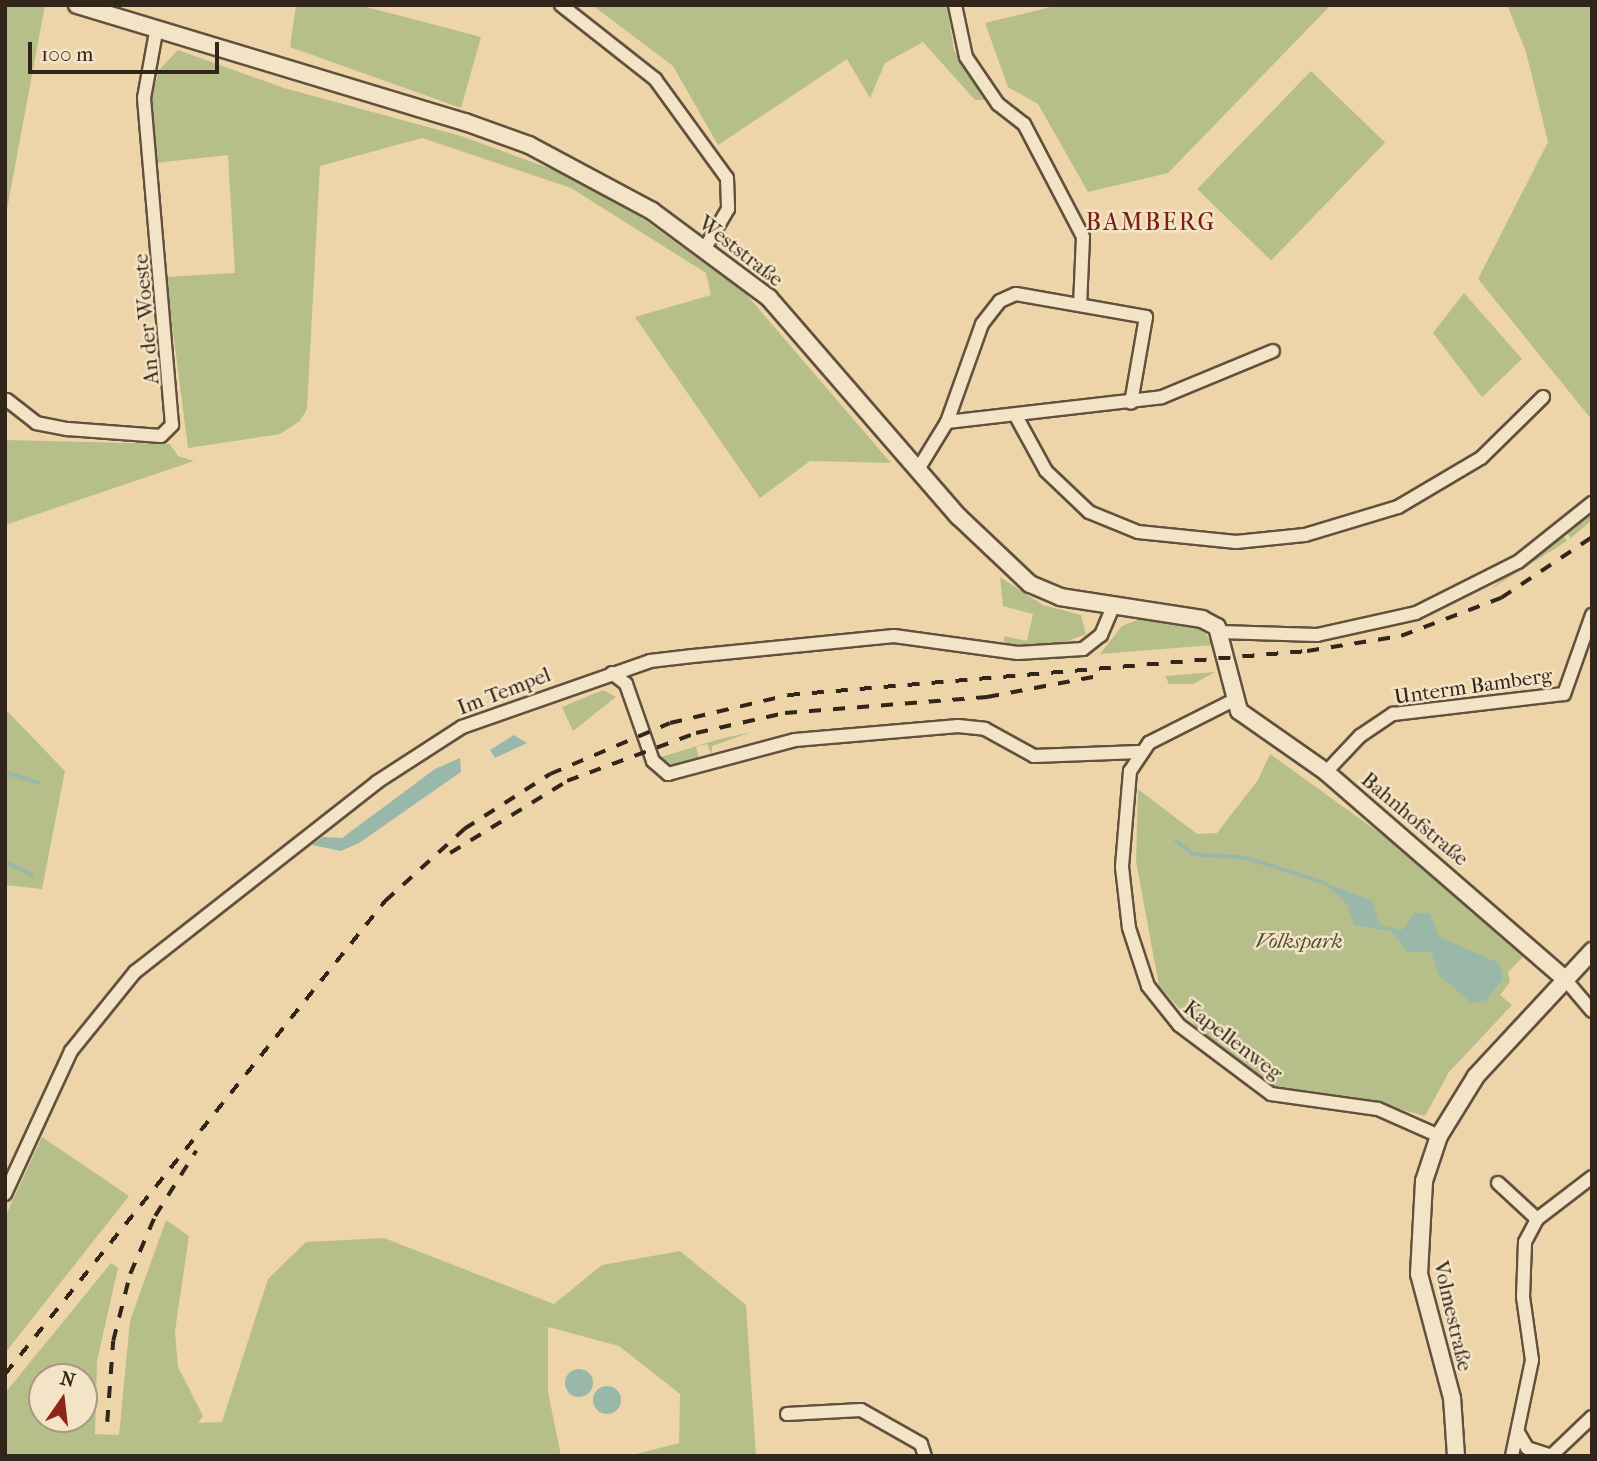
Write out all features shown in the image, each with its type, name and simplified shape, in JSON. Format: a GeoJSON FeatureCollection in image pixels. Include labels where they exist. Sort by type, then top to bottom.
{"type":"FeatureCollection","features":[{"type":"Feature","properties":{"kind":"main road","name":"Weststraße"},"geometry":{"type":"LineString","coordinates":[[77,5],[156,32],[530,145],[624,194],[705,248],[769,298],[917,471],[1030,584],[1114,607],[1202,619],[1220,632]]}},
{"type":"Feature","properties":{"kind":"main road"},"geometry":{"type":"LineString","coordinates":[[1220,632],[1232,701]]}},
{"type":"Feature","properties":{"kind":"main road","name":"Bahnhofstraße"},"geometry":{"type":"LineString","coordinates":[[1232,701],[1326,772],[1564,978]]}},
{"type":"Feature","properties":{"kind":"main road","name":"Volmestraße"},"geometry":{"type":"LineString","coordinates":[[1455,1456],[1456,1420],[1417,1247],[1424,1181],[1439,1136],[1476,1076],[1564,978],[1592,951]]}},
{"type":"Feature","properties":{"kind":"street"},"geometry":{"type":"LineString","coordinates":[[561,5],[655,79],[727,178],[728,209],[705,248]]}},
{"type":"Feature","properties":{"kind":"street"},"geometry":{"type":"LineString","coordinates":[[955,5],[966,57],[998,104],[1024,124],[1083,237],[1080,305]]}},
{"type":"Feature","properties":{"kind":"street","name":"An der Woeste"},"geometry":{"type":"LineString","coordinates":[[7,400],[36,423],[68,429],[161,436],[172,425],[144,98],[156,32]]}},
{"type":"Feature","properties":{"kind":"street"},"geometry":{"type":"LineString","coordinates":[[917,471],[947,422],[966,356],[1000,300],[1016,294],[1146,317],[1131,403]]}},
{"type":"Feature","properties":{"kind":"street"},"geometry":{"type":"LineString","coordinates":[[947,422],[1017,418],[1131,403],[1191,388],[1273,351]]}},
{"type":"Feature","properties":{"kind":"street"},"geometry":{"type":"LineString","coordinates":[[1017,418],[1040,463],[1089,512],[1138,532],[1236,542],[1305,535],[1398,507],[1481,458],[1543,397]]}},
{"type":"Feature","properties":{"kind":"street"},"geometry":{"type":"LineString","coordinates":[[1220,632],[1317,635],[1416,612],[1518,562],[1592,503]]}},
{"type":"Feature","properties":{"kind":"street","name":"Im Tempel"},"geometry":{"type":"LineString","coordinates":[[5,1194],[46,1100],[85,1031],[135,972],[377,782],[489,714],[650,661],[871,637],[1062,652],[1093,643],[1114,607]]}},
{"type":"Feature","properties":{"kind":"street","name":"Unterm Bamberg"},"geometry":{"type":"LineString","coordinates":[[1326,772],[1360,736],[1393,714],[1564,694],[1592,615]]}},
{"type":"Feature","properties":{"kind":"street"},"geometry":{"type":"LineString","coordinates":[[612,673],[626,684],[653,761],[668,774],[795,740],[958,726],[985,729],[1034,756],[1139,752],[1232,701]]}},
{"type":"Feature","properties":{"kind":"street","name":"Kapellenweg"},"geometry":{"type":"LineString","coordinates":[[1139,752],[1127,788],[1123,878],[1136,953],[1159,1005],[1271,1094],[1378,1109],[1439,1136]]}},
{"type":"Feature","properties":{"kind":"street"},"geometry":{"type":"LineString","coordinates":[[1564,978],[1592,1011]]}},
{"type":"Feature","properties":{"kind":"street"},"geometry":{"type":"LineString","coordinates":[[1512,1456],[1519,1434],[1532,1360],[1522,1267],[1537,1219],[1592,1177]]}},
{"type":"Feature","properties":{"kind":"street"},"geometry":{"type":"LineString","coordinates":[[1498,1183],[1537,1219]]}},
{"type":"Feature","properties":{"kind":"street"},"geometry":{"type":"LineString","coordinates":[[787,1414],[861,1410],[922,1444],[925,1456]]}},
{"type":"Feature","properties":{"kind":"street"},"geometry":{"type":"LineString","coordinates":[[1519,1434],[1527,1448],[1551,1456],[1592,1417]]}},
{"type":"Feature","properties":{"kind":"green space"},"geometry":{"type":"Polygon","coordinates":[[[5,5],[45,5],[5,220],[5,5]]]}},
{"type":"Feature","properties":{"kind":"green space"},"geometry":{"type":"Polygon","coordinates":[[[296,5],[359,5],[481,37],[461,108],[290,47],[296,5]]]}},
{"type":"Feature","properties":{"kind":"green space"},"geometry":{"type":"Polygon","coordinates":[[[592,5],[947,5],[954,50],[986,100],[975,100],[923,42],[885,63],[870,98],[847,59],[718,145],[673,66],[592,5]]]}},
{"type":"Feature","properties":{"kind":"green space"},"geometry":{"type":"Polygon","coordinates":[[[1059,5],[1331,5],[1168,173],[1088,192],[1038,104],[1008,87],[985,23],[1059,5]]]}},
{"type":"Feature","properties":{"kind":"green space"},"geometry":{"type":"Polygon","coordinates":[[[1507,5],[1592,5],[1592,420],[1478,279],[1548,142],[1526,52],[1507,5]]]}},
{"type":"Feature","properties":{"kind":"green space"},"geometry":{"type":"Polygon","coordinates":[[[178,50],[284,88],[461,136],[568,175],[631,210],[746,294],[891,463],[810,461],[760,498],[635,317],[711,295],[706,273],[571,188],[422,138],[320,166],[307,409],[300,421],[280,434],[188,448],[166,277],[235,273],[228,155],[155,163],[151,100],[159,70],[178,50]]]}},
{"type":"Feature","properties":{"kind":"green space"},"geometry":{"type":"Polygon","coordinates":[[[1311,71],[1385,143],[1271,261],[1197,189],[1311,71]]]}},
{"type":"Feature","properties":{"kind":"green space"},"geometry":{"type":"Polygon","coordinates":[[[1464,293],[1522,359],[1482,397],[1433,333],[1464,293]]]}},
{"type":"Feature","properties":{"kind":"green space"},"geometry":{"type":"Polygon","coordinates":[[[5,440],[170,444],[178,456],[194,461],[5,525],[5,440]]]}},
{"type":"Feature","properties":{"kind":"green space"},"geometry":{"type":"Polygon","coordinates":[[[1592,506],[1592,520],[1571,538],[1564,530],[1592,506]]]}},
{"type":"Feature","properties":{"kind":"green space"},"geometry":{"type":"Polygon","coordinates":[[[1561,532],[1567,541],[1489,590],[1561,532]]]}},
{"type":"Feature","properties":{"kind":"green space"},"geometry":{"type":"Polygon","coordinates":[[[1000,577],[1043,605],[1081,615],[1086,634],[1057,645],[1004,644],[1004,636],[1027,641],[1033,614],[1003,606],[1000,577]]]}},
{"type":"Feature","properties":{"kind":"green space"},"geometry":{"type":"Polygon","coordinates":[[[1142,618],[1202,628],[1213,645],[1100,654],[1122,626],[1142,618]]]}},
{"type":"Feature","properties":{"kind":"green space"},"geometry":{"type":"Polygon","coordinates":[[[1215,672],[1193,684],[1169,684],[1165,676],[1215,672]]]}},
{"type":"Feature","properties":{"kind":"green space"},"geometry":{"type":"Polygon","coordinates":[[[603,690],[616,697],[573,731],[562,707],[603,690]]]}},
{"type":"Feature","properties":{"kind":"green space"},"geometry":{"type":"Polygon","coordinates":[[[5,709],[65,771],[42,889],[5,885],[5,709]]]}},
{"type":"Feature","properties":{"kind":"green space"},"geometry":{"type":"Polygon","coordinates":[[[752,732],[712,746],[712,755],[707,744],[696,747],[700,761],[676,767],[661,757],[720,739],[752,732]]]}},
{"type":"Feature","properties":{"kind":"green space","name":"Volkspark"},"geometry":{"type":"Polygon","coordinates":[[[1270,754],[1384,836],[1523,957],[1508,972],[1510,982],[1500,995],[1512,1005],[1449,1072],[1425,1116],[1354,1097],[1269,1087],[1208,1040],[1159,986],[1136,861],[1138,789],[1197,834],[1217,833],[1258,780],[1270,754]]]}},
{"type":"Feature","properties":{"kind":"green space"},"geometry":{"type":"Polygon","coordinates":[[[42,1137],[129,1196],[5,1353],[5,1217],[42,1137]]]}},
{"type":"Feature","properties":{"kind":"green space"},"geometry":{"type":"Polygon","coordinates":[[[166,1220],[189,1236],[175,1331],[178,1367],[203,1416],[198,1423],[222,1422],[268,1279],[306,1242],[384,1238],[554,1304],[602,1265],[680,1251],[746,1305],[756,1456],[628,1456],[679,1443],[680,1394],[619,1346],[548,1327],[548,1392],[561,1456],[5,1456],[5,1393],[28,1365],[28,1433],[119,1435],[130,1321],[166,1220]]]}},
{"type":"Feature","properties":{"kind":"green space"},"geometry":{"type":"Polygon","coordinates":[[[111,1263],[118,1268],[97,1361],[29,1363],[111,1263]]]}},
{"type":"Feature","properties":{"kind":"shaded area"},"geometry":{"type":"Polygon","coordinates":[[[514,735],[527,743],[495,758],[490,750],[514,735]]]}},
{"type":"Feature","properties":{"kind":"shaded area"},"geometry":{"type":"Polygon","coordinates":[[[460,758],[461,772],[359,843],[341,851],[312,845],[323,837],[342,838],[435,769],[460,758]]]}},
{"type":"Feature","properties":{"kind":"shaded area"},"geometry":{"type":"Polygon","coordinates":[[[1322,882],[1372,900],[1379,924],[1387,927],[1402,930],[1415,913],[1430,913],[1439,937],[1499,963],[1503,978],[1487,1000],[1471,1003],[1438,974],[1432,952],[1408,952],[1391,931],[1354,925],[1347,904],[1322,882]]]}},
{"type":"Feature","properties":{"kind":"shaded area"},"geometry":{"type":"Polygon","coordinates":[[[579,1369],[589,1373],[593,1383],[589,1393],[579,1397],[569,1393],[565,1383],[569,1373],[579,1369]]]}},
{"type":"Feature","properties":{"kind":"shaded area"},"geometry":{"type":"Polygon","coordinates":[[[607,1386],[617,1390],[621,1400],[617,1410],[607,1414],[597,1410],[593,1400],[597,1390],[607,1386]]]}},
{"type":"Feature","properties":{"kind":"waterway"},"geometry":{"type":"LineString","coordinates":[[5,772],[38,783]]}},
{"type":"Feature","properties":{"kind":"waterway"},"geometry":{"type":"LineString","coordinates":[[1176,840],[1192,854],[1247,858],[1322,882]]}},
{"type":"Feature","properties":{"kind":"waterway"},"geometry":{"type":"LineString","coordinates":[[5,861],[32,875]]}},
{"type":"Feature","properties":{"kind":"railway"},"geometry":{"type":"LineString","coordinates":[[5,1374],[385,901],[464,829],[550,774],[670,723],[788,695],[1307,651],[1401,636],[1501,598],[1592,537]]}},
{"type":"Feature","properties":{"kind":"railway"},"geometry":{"type":"LineString","coordinates":[[450,853],[567,781],[696,733],[785,713],[987,697],[1098,676]]}},
{"type":"Feature","properties":{"kind":"railway"},"geometry":{"type":"LineString","coordinates":[[107,1422],[113,1341],[130,1274],[155,1216],[196,1151]]}},
{"type":"Feature","properties":{"kind":"district","name":"BAMBERG"},"geometry":{"type":"Point","coordinates":[1151,223]}}]}
